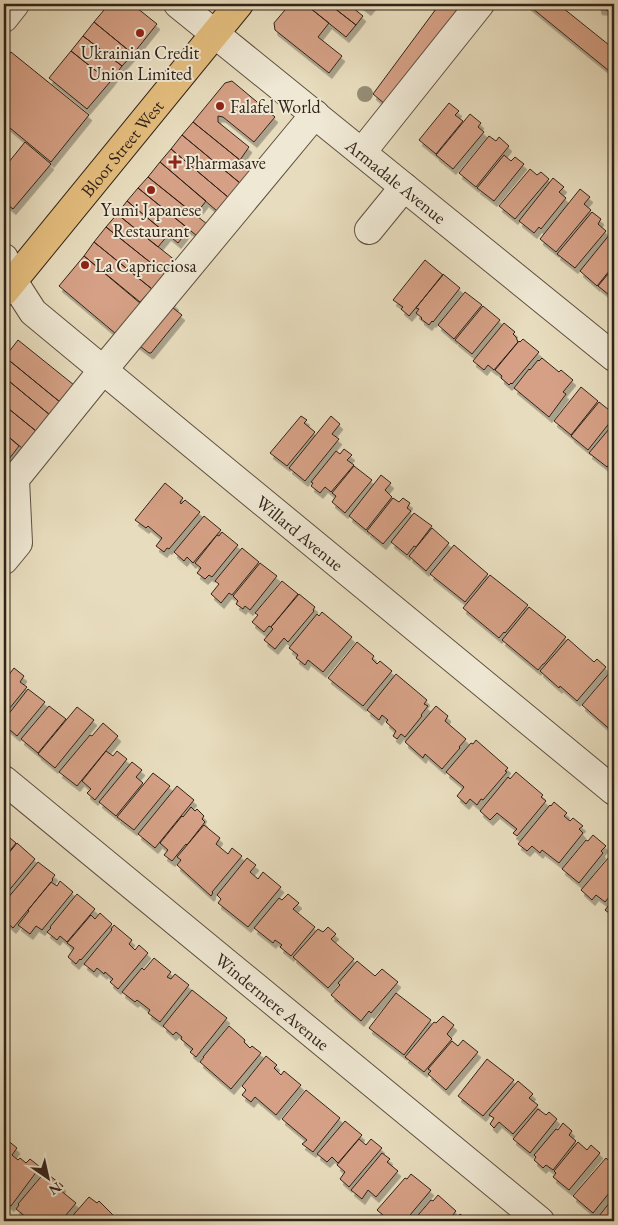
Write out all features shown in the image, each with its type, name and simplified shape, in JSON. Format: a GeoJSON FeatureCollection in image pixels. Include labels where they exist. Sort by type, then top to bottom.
{"type":"FeatureCollection","features":[{"type":"Feature","properties":{"kind":"main road","name":"Bloor Street West"},"geometry":{"type":"LineString","coordinates":[[7,277],[239,4]]}},
{"type":"Feature","properties":{"kind":"street"},"geometry":{"type":"LineString","coordinates":[[4,18],[15,4]]}},
{"type":"Feature","properties":{"kind":"street","name":"Armadale Avenue"},"geometry":{"type":"LineString","coordinates":[[178,4],[614,357]]}},
{"type":"Feature","properties":{"kind":"street"},"geometry":{"type":"LineString","coordinates":[[362,152],[480,4]]}},
{"type":"Feature","properties":{"kind":"street"},"geometry":{"type":"LineString","coordinates":[[4,560],[18,543],[15,479],[315,114]]}},
{"type":"Feature","properties":{"kind":"street"},"geometry":{"type":"LineString","coordinates":[[370,230],[404,187]]}},
{"type":"Feature","properties":{"kind":"street","name":"Willard Avenue"},"geometry":{"type":"LineString","coordinates":[[7,277],[33,312],[614,791]]}},
{"type":"Feature","properties":{"kind":"street","name":"Windermere Avenue"},"geometry":{"type":"LineString","coordinates":[[4,780],[540,1221]]}},
{"type":"Feature","properties":{"kind":"building"},"geometry":{"type":"Polygon","coordinates":[[[109,4],[132,4],[157,24],[133,54],[94,22],[109,4]]]}},
{"type":"Feature","properties":{"kind":"building"},"geometry":{"type":"Polygon","coordinates":[[[290,4],[305,4],[329,23],[318,37],[342,56],[329,73],[275,30],[274,23],[290,4]]]}},
{"type":"Feature","properties":{"kind":"building"},"geometry":{"type":"Polygon","coordinates":[[[305,4],[329,4],[356,25],[346,37],[305,4]]]}},
{"type":"Feature","properties":{"kind":"building"},"geometry":{"type":"Polygon","coordinates":[[[329,4],[348,4],[363,16],[356,25],[329,4]]]}},
{"type":"Feature","properties":{"kind":"building"},"geometry":{"type":"Polygon","coordinates":[[[360,4],[373,4],[368,10],[360,4]]]}},
{"type":"Feature","properties":{"kind":"building"},"geometry":{"type":"Polygon","coordinates":[[[430,4],[475,4],[385,104],[373,94],[436,9],[430,4]]]}},
{"type":"Feature","properties":{"kind":"building"},"geometry":{"type":"Polygon","coordinates":[[[527,4],[558,4],[614,49],[614,75],[527,4]]]}},
{"type":"Feature","properties":{"kind":"building"},"geometry":{"type":"Polygon","coordinates":[[[598,4],[614,4],[614,16],[607,10],[599,9],[598,4]]]}},
{"type":"Feature","properties":{"kind":"building"},"geometry":{"type":"Polygon","coordinates":[[[94,22],[133,54],[122,66],[83,36],[94,22]]]}},
{"type":"Feature","properties":{"kind":"building"},"geometry":{"type":"Polygon","coordinates":[[[83,36],[122,66],[110,82],[71,51],[83,36]]]}},
{"type":"Feature","properties":{"kind":"building"},"geometry":{"type":"Polygon","coordinates":[[[71,51],[110,82],[87,109],[49,78],[71,51]]]}},
{"type":"Feature","properties":{"kind":"building"},"geometry":{"type":"Polygon","coordinates":[[[11,52],[89,115],[51,162],[4,123],[4,61],[11,52]]]}},
{"type":"Feature","properties":{"kind":"building"},"geometry":{"type":"Polygon","coordinates":[[[232,81],[275,117],[254,142],[223,117],[218,116],[218,122],[249,147],[240,160],[193,122],[225,83],[232,81]]]}},
{"type":"Feature","properties":{"kind":"building"},"geometry":{"type":"Polygon","coordinates":[[[449,103],[459,111],[455,115],[463,121],[436,154],[419,140],[449,103]]]}},
{"type":"Feature","properties":{"kind":"building"},"geometry":{"type":"Polygon","coordinates":[[[470,114],[481,123],[478,127],[484,132],[453,169],[436,155],[470,114]]]}},
{"type":"Feature","properties":{"kind":"building"},"geometry":{"type":"Polygon","coordinates":[[[193,122],[257,174],[246,188],[182,135],[193,122]]]}},
{"type":"Feature","properties":{"kind":"building"},"geometry":{"type":"Polygon","coordinates":[[[182,135],[246,188],[235,203],[171,149],[182,135]]]}},
{"type":"Feature","properties":{"kind":"building"},"geometry":{"type":"Polygon","coordinates":[[[489,136],[496,141],[499,137],[509,146],[476,187],[459,173],[489,136]]]}},
{"type":"Feature","properties":{"kind":"building"},"geometry":{"type":"Polygon","coordinates":[[[25,142],[51,164],[13,209],[4,202],[4,160],[8,163],[25,142]]]}},
{"type":"Feature","properties":{"kind":"building"},"geometry":{"type":"Polygon","coordinates":[[[171,149],[235,203],[224,217],[160,162],[171,149]]]}},
{"type":"Feature","properties":{"kind":"building"},"geometry":{"type":"Polygon","coordinates":[[[504,155],[511,161],[515,157],[524,164],[494,201],[477,188],[504,155]]]}},
{"type":"Feature","properties":{"kind":"building"},"geometry":{"type":"Polygon","coordinates":[[[160,162],[206,201],[195,215],[148,177],[160,162]]]}},
{"type":"Feature","properties":{"kind":"building"},"geometry":{"type":"Polygon","coordinates":[[[530,169],[537,175],[541,172],[549,179],[515,219],[499,206],[530,169]]]}},
{"type":"Feature","properties":{"kind":"building"},"geometry":{"type":"Polygon","coordinates":[[[148,177],[212,228],[202,240],[138,188],[148,177]]]}},
{"type":"Feature","properties":{"kind":"building"},"geometry":{"type":"Polygon","coordinates":[[[553,178],[564,187],[559,192],[566,198],[541,229],[539,227],[534,233],[519,221],[553,178]]]}},
{"type":"Feature","properties":{"kind":"building"},"geometry":{"type":"Polygon","coordinates":[[[138,188],[189,229],[178,243],[127,201],[138,188]]]}},
{"type":"Feature","properties":{"kind":"building"},"geometry":{"type":"Polygon","coordinates":[[[580,189],[590,197],[584,204],[591,210],[556,252],[540,239],[580,189]]]}},
{"type":"Feature","properties":{"kind":"building"},"geometry":{"type":"Polygon","coordinates":[[[127,201],[168,235],[158,247],[117,214],[127,201]]]}},
{"type":"Feature","properties":{"kind":"building"},"geometry":{"type":"Polygon","coordinates":[[[592,212],[601,219],[598,224],[606,231],[575,268],[557,254],[592,212]]]}},
{"type":"Feature","properties":{"kind":"building"},"geometry":{"type":"Polygon","coordinates":[[[117,214],[181,265],[171,279],[106,227],[117,214]]]}},
{"type":"Feature","properties":{"kind":"building"},"geometry":{"type":"Polygon","coordinates":[[[106,227],[171,279],[158,294],[94,242],[106,227]]]}},
{"type":"Feature","properties":{"kind":"building"},"geometry":{"type":"Polygon","coordinates":[[[610,234],[614,238],[614,265],[597,286],[580,271],[610,234]]]}},
{"type":"Feature","properties":{"kind":"building"},"geometry":{"type":"Polygon","coordinates":[[[94,242],[152,289],[140,302],[84,256],[94,242]]]}},
{"type":"Feature","properties":{"kind":"building"},"geometry":{"type":"Polygon","coordinates":[[[84,256],[147,309],[122,339],[59,286],[84,256]]]}},
{"type":"Feature","properties":{"kind":"building"},"geometry":{"type":"Polygon","coordinates":[[[425,260],[443,275],[409,316],[401,309],[403,307],[393,300],[425,260]]]}},
{"type":"Feature","properties":{"kind":"building"},"geometry":{"type":"Polygon","coordinates":[[[614,267],[614,299],[598,286],[614,267]]]}},
{"type":"Feature","properties":{"kind":"building"},"geometry":{"type":"Polygon","coordinates":[[[443,274],[460,288],[429,325],[416,313],[419,309],[416,308],[443,274]]]}},
{"type":"Feature","properties":{"kind":"building"},"geometry":{"type":"Polygon","coordinates":[[[465,292],[482,305],[454,339],[438,325],[465,292]]]}},
{"type":"Feature","properties":{"kind":"building"},"geometry":{"type":"Polygon","coordinates":[[[167,297],[176,305],[173,308],[182,315],[151,353],[149,353],[132,340],[167,297]]]}},
{"type":"Feature","properties":{"kind":"building"},"geometry":{"type":"Polygon","coordinates":[[[483,306],[500,320],[472,354],[455,340],[483,306]]]}},
{"type":"Feature","properties":{"kind":"building"},"geometry":{"type":"Polygon","coordinates":[[[504,323],[515,332],[513,334],[518,342],[494,370],[488,365],[484,370],[473,361],[504,323]]]}},
{"type":"Feature","properties":{"kind":"building"},"geometry":{"type":"Polygon","coordinates":[[[523,339],[539,352],[512,384],[509,385],[495,370],[519,341],[523,339]]]}},
{"type":"Feature","properties":{"kind":"building"},"geometry":{"type":"Polygon","coordinates":[[[18,340],[74,385],[60,402],[5,357],[18,340]]]}},
{"type":"Feature","properties":{"kind":"building"},"geometry":{"type":"Polygon","coordinates":[[[5,357],[60,402],[50,415],[4,377],[5,357]]]}},
{"type":"Feature","properties":{"kind":"building"},"geometry":{"type":"Polygon","coordinates":[[[542,358],[559,372],[561,370],[573,380],[563,392],[566,394],[549,417],[514,388],[529,369],[542,358]]]}},
{"type":"Feature","properties":{"kind":"building"},"geometry":{"type":"Polygon","coordinates":[[[4,377],[50,415],[36,431],[4,405],[4,377]]]}},
{"type":"Feature","properties":{"kind":"building"},"geometry":{"type":"Polygon","coordinates":[[[581,387],[598,401],[571,435],[554,421],[581,387]]]}},
{"type":"Feature","properties":{"kind":"building"},"geometry":{"type":"Polygon","coordinates":[[[599,402],[614,414],[611,421],[588,450],[571,436],[599,402]]]}},
{"type":"Feature","properties":{"kind":"building"},"geometry":{"type":"Polygon","coordinates":[[[4,405],[36,431],[22,448],[4,433],[4,405]]]}},
{"type":"Feature","properties":{"kind":"building"},"geometry":{"type":"Polygon","coordinates":[[[301,416],[307,420],[304,423],[315,432],[287,466],[270,453],[301,416]]]}},
{"type":"Feature","properties":{"kind":"building"},"geometry":{"type":"Polygon","coordinates":[[[331,416],[340,424],[332,434],[339,439],[305,481],[289,468],[331,416]]]}},
{"type":"Feature","properties":{"kind":"building"},"geometry":{"type":"Polygon","coordinates":[[[614,423],[614,459],[607,467],[589,453],[614,423]]]}},
{"type":"Feature","properties":{"kind":"building"},"geometry":{"type":"Polygon","coordinates":[[[4,433],[19,446],[9,459],[4,455],[4,433]]]}},
{"type":"Feature","properties":{"kind":"building"},"geometry":{"type":"Polygon","coordinates":[[[344,449],[352,455],[347,460],[354,465],[331,492],[325,487],[320,493],[311,486],[313,483],[311,482],[336,451],[340,454],[344,449]]]}},
{"type":"Feature","properties":{"kind":"building"},"geometry":{"type":"Polygon","coordinates":[[[354,466],[372,480],[345,513],[332,502],[336,496],[332,493],[354,466]]]}},
{"type":"Feature","properties":{"kind":"building"},"geometry":{"type":"Polygon","coordinates":[[[381,475],[391,483],[385,490],[392,497],[366,530],[349,516],[381,475]]]}},
{"type":"Feature","properties":{"kind":"building"},"geometry":{"type":"Polygon","coordinates":[[[165,483],[183,498],[180,502],[181,504],[185,500],[200,512],[169,549],[167,548],[164,552],[156,546],[162,538],[148,526],[146,528],[135,520],[165,483]]]}},
{"type":"Feature","properties":{"kind":"building"},"geometry":{"type":"Polygon","coordinates":[[[393,498],[399,502],[403,498],[410,503],[407,508],[411,511],[383,544],[367,531],[393,498]]]}},
{"type":"Feature","properties":{"kind":"building"},"geometry":{"type":"Polygon","coordinates":[[[414,513],[432,526],[416,547],[414,546],[407,555],[391,542],[414,513]]]}},
{"type":"Feature","properties":{"kind":"building"},"geometry":{"type":"Polygon","coordinates":[[[204,516],[221,530],[193,563],[187,557],[184,561],[174,552],[204,516]]]}},
{"type":"Feature","properties":{"kind":"building"},"geometry":{"type":"Polygon","coordinates":[[[432,528],[449,543],[426,571],[409,556],[432,528]]]}},
{"type":"Feature","properties":{"kind":"building"},"geometry":{"type":"Polygon","coordinates":[[[222,532],[238,545],[212,577],[209,575],[205,579],[197,573],[201,568],[195,563],[217,535],[219,536],[222,532]]]}},
{"type":"Feature","properties":{"kind":"building"},"geometry":{"type":"Polygon","coordinates":[[[454,545],[488,574],[465,602],[430,574],[454,545]]]}},
{"type":"Feature","properties":{"kind":"building"},"geometry":{"type":"Polygon","coordinates":[[[242,548],[259,562],[232,595],[229,593],[221,603],[211,594],[219,584],[215,581],[242,548]]]}},
{"type":"Feature","properties":{"kind":"building"},"geometry":{"type":"Polygon","coordinates":[[[260,563],[277,576],[250,610],[245,606],[243,609],[236,604],[238,601],[233,596],[260,563]]]}},
{"type":"Feature","properties":{"kind":"building"},"geometry":{"type":"Polygon","coordinates":[[[490,575],[528,605],[499,638],[463,608],[490,575]]]}},
{"type":"Feature","properties":{"kind":"building"},"geometry":{"type":"Polygon","coordinates":[[[282,581],[298,594],[271,627],[269,626],[264,632],[252,622],[258,615],[255,613],[282,581]]]}},
{"type":"Feature","properties":{"kind":"building"},"geometry":{"type":"Polygon","coordinates":[[[299,594],[315,607],[314,611],[288,642],[284,638],[275,649],[264,640],[273,629],[271,627],[299,594]]]}},
{"type":"Feature","properties":{"kind":"building"},"geometry":{"type":"Polygon","coordinates":[[[529,607],[566,637],[538,670],[502,640],[529,607]]]}},
{"type":"Feature","properties":{"kind":"building"},"geometry":{"type":"Polygon","coordinates":[[[322,612],[352,637],[323,672],[308,660],[305,665],[296,658],[298,655],[289,648],[317,614],[319,616],[322,612]]]}},
{"type":"Feature","properties":{"kind":"building"},"geometry":{"type":"Polygon","coordinates":[[[568,639],[594,662],[597,659],[606,667],[577,701],[540,671],[568,639]]]}},
{"type":"Feature","properties":{"kind":"building"},"geometry":{"type":"Polygon","coordinates":[[[357,642],[374,656],[372,659],[377,664],[380,661],[392,671],[363,706],[328,678],[357,642]]]}},
{"type":"Feature","properties":{"kind":"building"},"geometry":{"type":"Polygon","coordinates":[[[14,668],[24,676],[20,682],[27,687],[4,715],[4,681],[14,668]]]}},
{"type":"Feature","properties":{"kind":"building"},"geometry":{"type":"Polygon","coordinates":[[[611,671],[614,674],[614,733],[582,705],[611,671]]]}},
{"type":"Feature","properties":{"kind":"building"},"geometry":{"type":"Polygon","coordinates":[[[396,674],[427,700],[424,704],[428,706],[405,737],[401,734],[397,739],[393,736],[396,731],[386,722],[388,720],[382,715],[379,720],[367,710],[396,674]]]}},
{"type":"Feature","properties":{"kind":"building"},"geometry":{"type":"Polygon","coordinates":[[[28,689],[45,702],[17,736],[4,725],[4,720],[28,689]]]}},
{"type":"Feature","properties":{"kind":"building"},"geometry":{"type":"Polygon","coordinates":[[[49,706],[66,719],[38,753],[21,739],[49,706]]]}},
{"type":"Feature","properties":{"kind":"building"},"geometry":{"type":"Polygon","coordinates":[[[436,706],[448,716],[445,721],[466,739],[442,769],[425,754],[423,758],[405,742],[436,706]]]}},
{"type":"Feature","properties":{"kind":"building"},"geometry":{"type":"Polygon","coordinates":[[[77,707],[94,720],[55,768],[38,754],[77,707]]]}},
{"type":"Feature","properties":{"kind":"building"},"geometry":{"type":"Polygon","coordinates":[[[103,723],[118,736],[77,786],[59,772],[90,735],[92,736],[103,723]]]}},
{"type":"Feature","properties":{"kind":"building"},"geometry":{"type":"Polygon","coordinates":[[[476,740],[508,768],[505,771],[507,772],[477,805],[470,799],[466,804],[457,796],[464,787],[446,772],[471,743],[473,744],[476,740]]]}},
{"type":"Feature","properties":{"kind":"building"},"geometry":{"type":"Polygon","coordinates":[[[106,751],[113,756],[117,751],[127,759],[95,800],[87,793],[91,789],[82,781],[106,751]]]}},
{"type":"Feature","properties":{"kind":"building"},"geometry":{"type":"Polygon","coordinates":[[[132,762],[142,770],[136,777],[143,783],[116,816],[99,802],[132,762]]]}},
{"type":"Feature","properties":{"kind":"building"},"geometry":{"type":"Polygon","coordinates":[[[516,772],[543,795],[541,797],[546,801],[517,836],[513,833],[517,829],[497,813],[490,820],[480,811],[508,777],[510,779],[516,772]]]}},
{"type":"Feature","properties":{"kind":"building"},"geometry":{"type":"Polygon","coordinates":[[[153,773],[170,786],[134,830],[117,817],[153,773]]]}},
{"type":"Feature","properties":{"kind":"building"},"geometry":{"type":"Polygon","coordinates":[[[177,786],[194,800],[155,848],[138,834],[177,786]]]}},
{"type":"Feature","properties":{"kind":"building"},"geometry":{"type":"Polygon","coordinates":[[[554,802],[567,813],[564,816],[570,821],[573,818],[583,826],[579,829],[583,833],[559,863],[542,850],[540,853],[532,846],[527,851],[518,844],[554,802]]]}},
{"type":"Feature","properties":{"kind":"building"},"geometry":{"type":"Polygon","coordinates":[[[191,807],[195,811],[197,809],[204,816],[202,819],[205,822],[172,861],[164,855],[168,850],[160,843],[191,807]]]}},
{"type":"Feature","properties":{"kind":"building"},"geometry":{"type":"Polygon","coordinates":[[[204,825],[220,838],[216,844],[228,854],[232,848],[242,856],[212,892],[211,896],[177,865],[181,860],[177,857],[204,825]]]}},
{"type":"Feature","properties":{"kind":"building"},"geometry":{"type":"Polygon","coordinates":[[[4,833],[16,843],[4,858],[4,833]]]}},
{"type":"Feature","properties":{"kind":"building"},"geometry":{"type":"Polygon","coordinates":[[[593,835],[606,846],[601,851],[603,853],[579,883],[562,869],[586,840],[588,841],[593,835]]]}},
{"type":"Feature","properties":{"kind":"building"},"geometry":{"type":"Polygon","coordinates":[[[17,843],[35,859],[4,894],[4,859],[17,843]]]}},
{"type":"Feature","properties":{"kind":"building"},"geometry":{"type":"Polygon","coordinates":[[[614,852],[614,891],[605,902],[596,895],[592,900],[581,890],[614,852]]]}},
{"type":"Feature","properties":{"kind":"building"},"geometry":{"type":"Polygon","coordinates":[[[247,858],[256,865],[250,872],[258,879],[263,872],[281,887],[248,927],[218,903],[221,899],[217,895],[247,858]]]}},
{"type":"Feature","properties":{"kind":"building"},"geometry":{"type":"Polygon","coordinates":[[[38,862],[55,875],[53,880],[13,928],[4,920],[7,899],[38,862]]]}},
{"type":"Feature","properties":{"kind":"building"},"geometry":{"type":"Polygon","coordinates":[[[60,881],[73,892],[42,930],[36,926],[30,934],[18,925],[51,882],[57,886],[60,881]]]}},
{"type":"Feature","properties":{"kind":"building"},"geometry":{"type":"Polygon","coordinates":[[[77,894],[95,909],[67,942],[60,936],[57,940],[47,932],[77,894]]]}},
{"type":"Feature","properties":{"kind":"building"},"geometry":{"type":"Polygon","coordinates":[[[288,894],[299,903],[293,909],[315,927],[291,956],[280,947],[282,945],[275,940],[273,943],[254,928],[279,898],[282,900],[288,894]]]}},
{"type":"Feature","properties":{"kind":"building"},"geometry":{"type":"Polygon","coordinates":[[[614,899],[614,924],[609,920],[613,916],[605,910],[614,899]]]}},
{"type":"Feature","properties":{"kind":"building"},"geometry":{"type":"Polygon","coordinates":[[[100,913],[112,924],[76,964],[68,957],[74,948],[67,943],[91,915],[95,919],[100,913]]]}},
{"type":"Feature","properties":{"kind":"building"},"geometry":{"type":"Polygon","coordinates":[[[114,925],[132,940],[129,944],[135,950],[139,945],[148,953],[118,989],[110,982],[113,979],[105,972],[104,974],[97,968],[94,972],[84,964],[114,925]]]}},
{"type":"Feature","properties":{"kind":"building"},"geometry":{"type":"Polygon","coordinates":[[[328,927],[336,934],[331,939],[354,959],[328,988],[293,957],[318,929],[323,932],[328,927]]]}},
{"type":"Feature","properties":{"kind":"building"},"geometry":{"type":"Polygon","coordinates":[[[154,958],[171,972],[167,977],[171,979],[175,974],[189,985],[160,1022],[148,1013],[150,1010],[122,992],[142,968],[144,970],[154,958]]]}},
{"type":"Feature","properties":{"kind":"building"},"geometry":{"type":"Polygon","coordinates":[[[357,961],[375,976],[382,969],[398,982],[371,1013],[369,1011],[361,1021],[331,995],[340,985],[338,983],[357,961]]]}},
{"type":"Feature","properties":{"kind":"building"},"geometry":{"type":"Polygon","coordinates":[[[192,990],[227,1018],[196,1057],[190,1052],[193,1049],[181,1039],[182,1037],[176,1032],[173,1035],[163,1026],[192,990]]]}},
{"type":"Feature","properties":{"kind":"building"},"geometry":{"type":"Polygon","coordinates":[[[396,993],[431,1020],[404,1055],[369,1028],[396,993]]]}},
{"type":"Feature","properties":{"kind":"building"},"geometry":{"type":"Polygon","coordinates":[[[443,1016],[454,1025],[447,1034],[452,1039],[424,1072],[405,1057],[434,1022],[436,1023],[443,1016]]]}},
{"type":"Feature","properties":{"kind":"building"},"geometry":{"type":"Polygon","coordinates":[[[229,1026],[245,1040],[244,1042],[250,1048],[252,1046],[261,1053],[231,1089],[200,1062],[229,1026]]]}},
{"type":"Feature","properties":{"kind":"building"},"geometry":{"type":"Polygon","coordinates":[[[463,1040],[478,1052],[446,1090],[428,1074],[431,1071],[428,1069],[452,1041],[458,1046],[463,1040]]]}},
{"type":"Feature","properties":{"kind":"building"},"geometry":{"type":"Polygon","coordinates":[[[266,1056],[277,1065],[274,1068],[281,1075],[284,1071],[301,1085],[276,1115],[255,1097],[251,1102],[242,1095],[246,1090],[242,1086],[266,1056]]]}},
{"type":"Feature","properties":{"kind":"building"},"geometry":{"type":"Polygon","coordinates":[[[487,1059],[514,1080],[483,1116],[458,1096],[487,1059]]]}},
{"type":"Feature","properties":{"kind":"building"},"geometry":{"type":"Polygon","coordinates":[[[518,1081],[533,1094],[529,1098],[538,1105],[513,1134],[499,1122],[494,1128],[490,1124],[494,1118],[489,1115],[518,1081]]]}},
{"type":"Feature","properties":{"kind":"building"},"geometry":{"type":"Polygon","coordinates":[[[306,1090],[340,1118],[313,1152],[302,1144],[307,1140],[282,1119],[306,1090]]]}},
{"type":"Feature","properties":{"kind":"building"},"geometry":{"type":"Polygon","coordinates":[[[538,1109],[546,1115],[549,1112],[557,1119],[530,1153],[513,1139],[538,1109]]]}},
{"type":"Feature","properties":{"kind":"building"},"geometry":{"type":"Polygon","coordinates":[[[345,1121],[362,1135],[338,1163],[332,1157],[327,1162],[317,1154],[345,1121]]]}},
{"type":"Feature","properties":{"kind":"building"},"geometry":{"type":"Polygon","coordinates":[[[563,1123],[572,1131],[569,1135],[576,1141],[553,1170],[546,1165],[543,1168],[534,1160],[536,1157],[534,1155],[563,1123]]]}},
{"type":"Feature","properties":{"kind":"building"},"geometry":{"type":"Polygon","coordinates":[[[6,1139],[17,1148],[12,1155],[18,1160],[20,1158],[26,1163],[30,1159],[40,1167],[11,1206],[4,1200],[4,1142],[6,1139]]]}},
{"type":"Feature","properties":{"kind":"building"},"geometry":{"type":"Polygon","coordinates":[[[359,1139],[366,1145],[371,1139],[382,1148],[349,1187],[340,1179],[345,1172],[337,1165],[359,1139]]]}},
{"type":"Feature","properties":{"kind":"building"},"geometry":{"type":"Polygon","coordinates":[[[578,1142],[587,1150],[591,1145],[600,1153],[569,1190],[553,1177],[556,1173],[554,1171],[578,1142]]]}},
{"type":"Feature","properties":{"kind":"building"},"geometry":{"type":"Polygon","coordinates":[[[382,1153],[390,1159],[387,1162],[398,1171],[376,1197],[368,1190],[362,1199],[351,1190],[382,1153]]]}},
{"type":"Feature","properties":{"kind":"building"},"geometry":{"type":"Polygon","coordinates":[[[606,1158],[614,1164],[614,1187],[593,1213],[573,1196],[606,1158]]]}},
{"type":"Feature","properties":{"kind":"building"},"geometry":{"type":"Polygon","coordinates":[[[45,1172],[63,1186],[60,1190],[76,1203],[61,1221],[31,1221],[16,1209],[18,1204],[45,1172]]]}},
{"type":"Feature","properties":{"kind":"building"},"geometry":{"type":"Polygon","coordinates":[[[411,1174],[431,1190],[405,1221],[401,1221],[395,1216],[390,1221],[377,1210],[405,1178],[407,1179],[411,1174]]]}},
{"type":"Feature","properties":{"kind":"building"},"geometry":{"type":"Polygon","coordinates":[[[438,1195],[456,1211],[448,1221],[413,1221],[431,1200],[433,1201],[438,1195]]]}},
{"type":"Feature","properties":{"kind":"building"},"geometry":{"type":"Polygon","coordinates":[[[89,1197],[97,1203],[99,1201],[119,1221],[68,1221],[89,1197]]]}},
{"type":"Feature","properties":{"kind":"building"},"geometry":{"type":"Polygon","coordinates":[[[614,1197],[614,1221],[606,1221],[599,1216],[614,1197]]]}},
{"type":"Feature","properties":{"kind":"building"},"geometry":{"type":"Polygon","coordinates":[[[460,1214],[469,1221],[454,1221],[460,1214]]]}},
{"type":"Feature","properties":{"kind":"place","name":"Ukrainian Credit Union Limited"},"geometry":{"type":"Point","coordinates":[140,33]}},
{"type":"Feature","properties":{"kind":"place","name":"Falafel World"},"geometry":{"type":"Point","coordinates":[220,106]}},
{"type":"Feature","properties":{"kind":"place","name":"Pharmasave"},"geometry":{"type":"Point","coordinates":[175,162]}},
{"type":"Feature","properties":{"kind":"place","name":"Yumi Japanese Restaurant"},"geometry":{"type":"Point","coordinates":[151,190]}},
{"type":"Feature","properties":{"kind":"place","name":"La Capricciosa"},"geometry":{"type":"Point","coordinates":[85,265]}}]}
